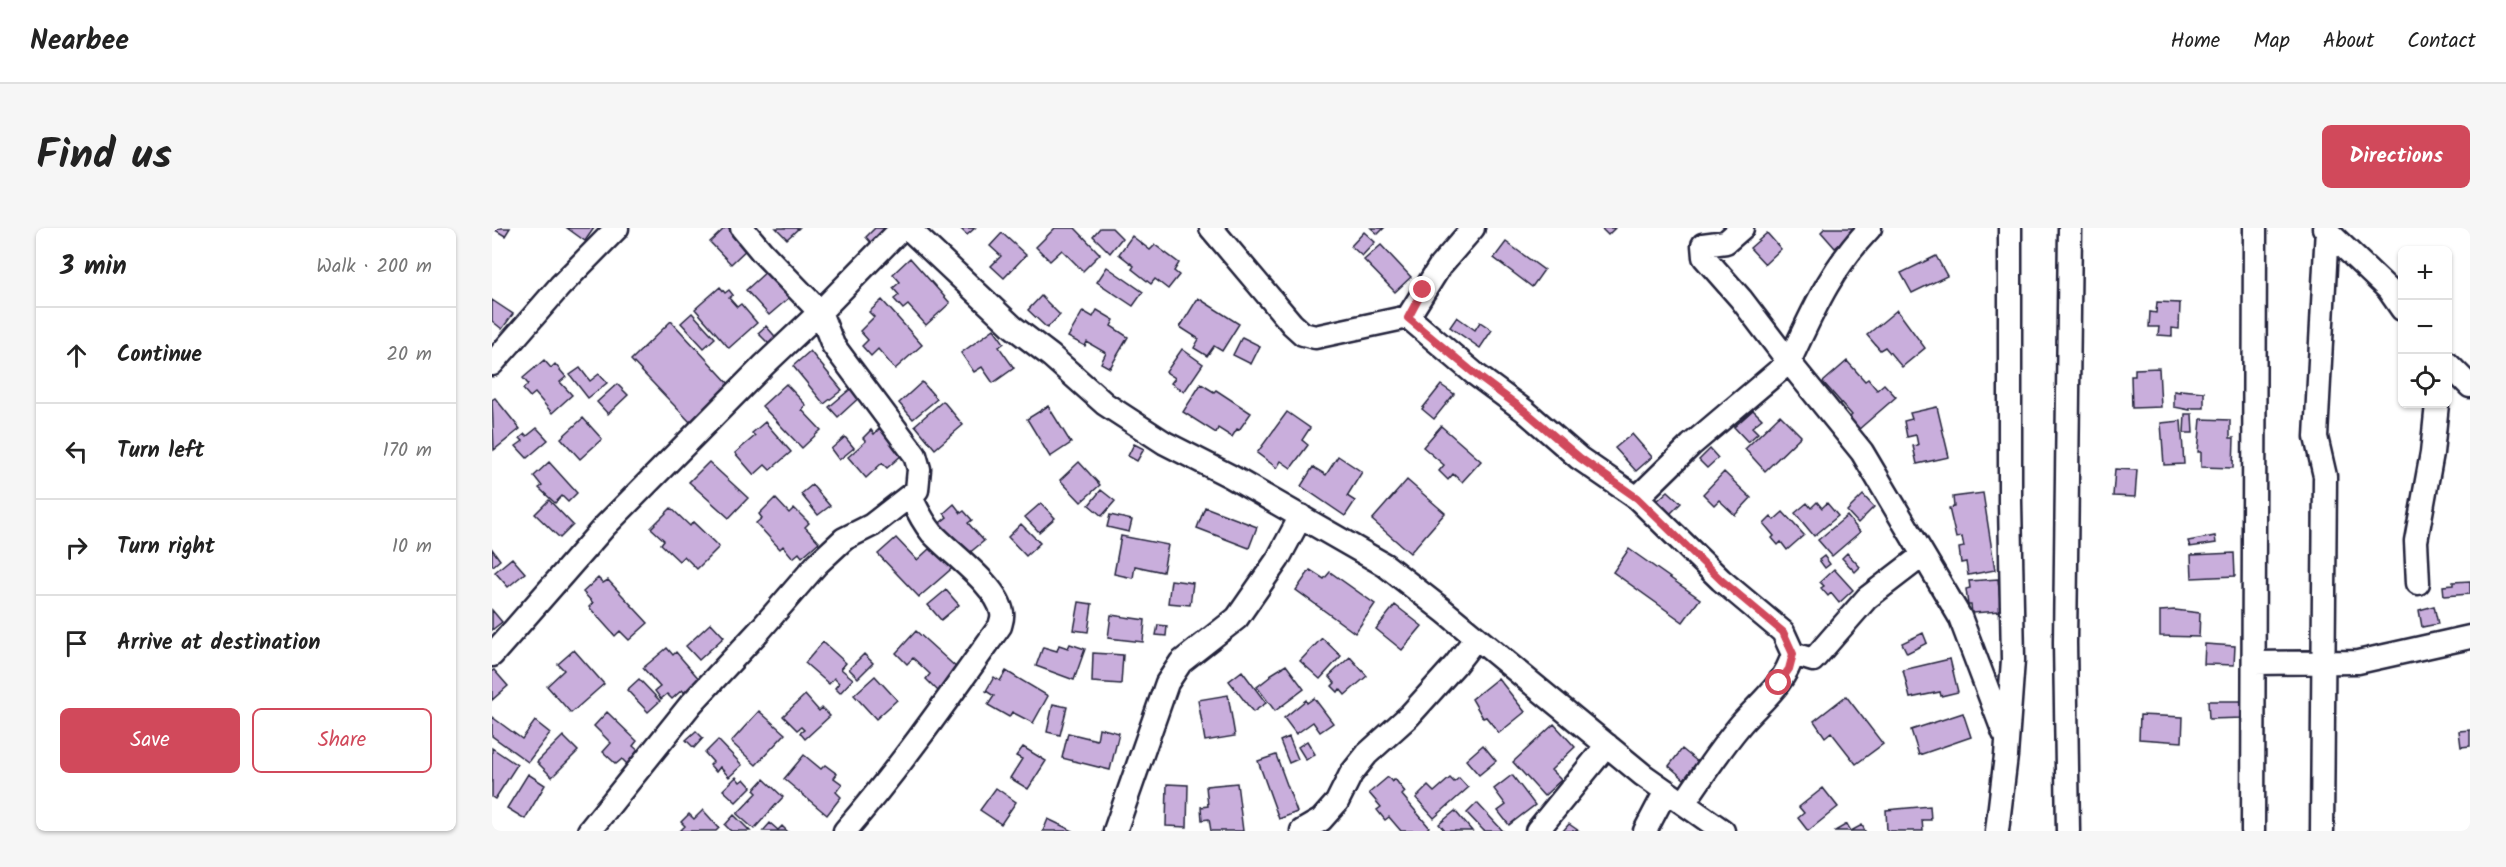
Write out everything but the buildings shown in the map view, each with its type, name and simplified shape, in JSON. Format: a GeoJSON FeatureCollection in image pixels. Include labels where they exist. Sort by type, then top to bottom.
{"type":"FeatureCollection","features":[{"type":"Feature","properties":{"kind":"street"},"geometry":{"type":"LineString","coordinates":[[492,364],[560,286],[617,228]]}},
{"type":"Feature","properties":{"kind":"street"},"geometry":{"type":"LineString","coordinates":[[589,831],[691,704],[817,564],[844,538],[872,525],[911,497],[917,490],[919,469],[915,455],[833,345],[820,312],[742,228]]}},
{"type":"Feature","properties":{"kind":"street"},"geometry":{"type":"LineString","coordinates":[[492,655],[604,526],[902,228]]}},
{"type":"Feature","properties":{"kind":"street"},"geometry":{"type":"LineString","coordinates":[[908,228],[1013,327],[1051,356],[1105,404],[1165,443],[1230,476],[1385,565],[1607,744],[1722,831]]}},
{"type":"Feature","properties":{"kind":"street"},"geometry":{"type":"LineString","coordinates":[[1211,228],[1292,324],[1303,334],[1315,337],[1408,318],[1440,266],[1473,228]]}},
{"type":"Feature","properties":{"kind":"street"},"geometry":{"type":"LineString","coordinates":[[1742,228],[1726,242],[1703,245],[1704,257],[1741,299],[1862,452],[1960,617],[2007,740]]}},
{"type":"Feature","properties":{"kind":"street"},"geometry":{"type":"LineString","coordinates":[[1637,498],[1691,444],[1789,362],[1832,274],[1847,252],[1870,228]]}},
{"type":"Feature","properties":{"kind":"street"},"geometry":{"type":"LineString","coordinates":[[1997,831],[2013,660],[2010,501],[2010,228]]}},
{"type":"Feature","properties":{"kind":"street"},"geometry":{"type":"LineString","coordinates":[[2068,831],[2065,643],[2070,228]]}},
{"type":"Feature","properties":{"kind":"street"},"geometry":{"type":"LineString","coordinates":[[2253,831],[2255,228]]}},
{"type":"Feature","properties":{"kind":"street"},"geometry":{"type":"LineString","coordinates":[[2326,229],[2388,289],[2398,302]]}},
{"type":"Feature","properties":{"kind":"street"},"geometry":{"type":"LineString","coordinates":[[2322,831],[2325,476],[2316,437],[2326,229]]}},
{"type":"Feature","properties":{"kind":"street"},"geometry":{"type":"LineString","coordinates":[[1408,318],[1580,458],[1637,498],[1721,580],[1783,632],[1793,654],[1789,669],[1719,752],[1645,831]]}},
{"type":"Feature","properties":{"kind":"street"},"geometry":{"type":"LineString","coordinates":[[2452,368],[2470,386]]}},
{"type":"Feature","properties":{"kind":"street"},"geometry":{"type":"LineString","coordinates":[[2418,583],[2415,541],[2432,453],[2437,408]]}},
{"type":"Feature","properties":{"kind":"street"},"geometry":{"type":"LineString","coordinates":[[845,831],[879,791],[948,698],[1000,626],[1003,614],[998,602],[978,576],[934,534],[920,517],[911,497]]}},
{"type":"Feature","properties":{"kind":"street"},"geometry":{"type":"LineString","coordinates":[[1115,831],[1167,683],[1181,662],[1237,618],[1278,559],[1301,516]]}},
{"type":"Feature","properties":{"kind":"street"},"geometry":{"type":"LineString","coordinates":[[1793,654],[1813,660],[1867,598],[1923,555]]}},
{"type":"Feature","properties":{"kind":"street"},"geometry":{"type":"LineString","coordinates":[[2254,663],[2358,662],[2470,637]]}},
{"type":"Feature","properties":{"kind":"street"},"geometry":{"type":"LineString","coordinates":[[1302,831],[1321,820],[1337,802],[1351,774],[1367,754],[1409,717],[1476,638]]}},
{"type":"Feature","properties":{"kind":"street"},"geometry":{"type":"LineString","coordinates":[[1537,831],[1607,744]]}},
{"type":"Feature","properties":{"kind":"route"},"geometry":{"type":"LineString","coordinates":[[1423,290],[1408,318],[1580,458],[1608,480],[1637,498],[1721,580],[1783,632],[1793,654],[1789,669],[1779,683]]}}]}
